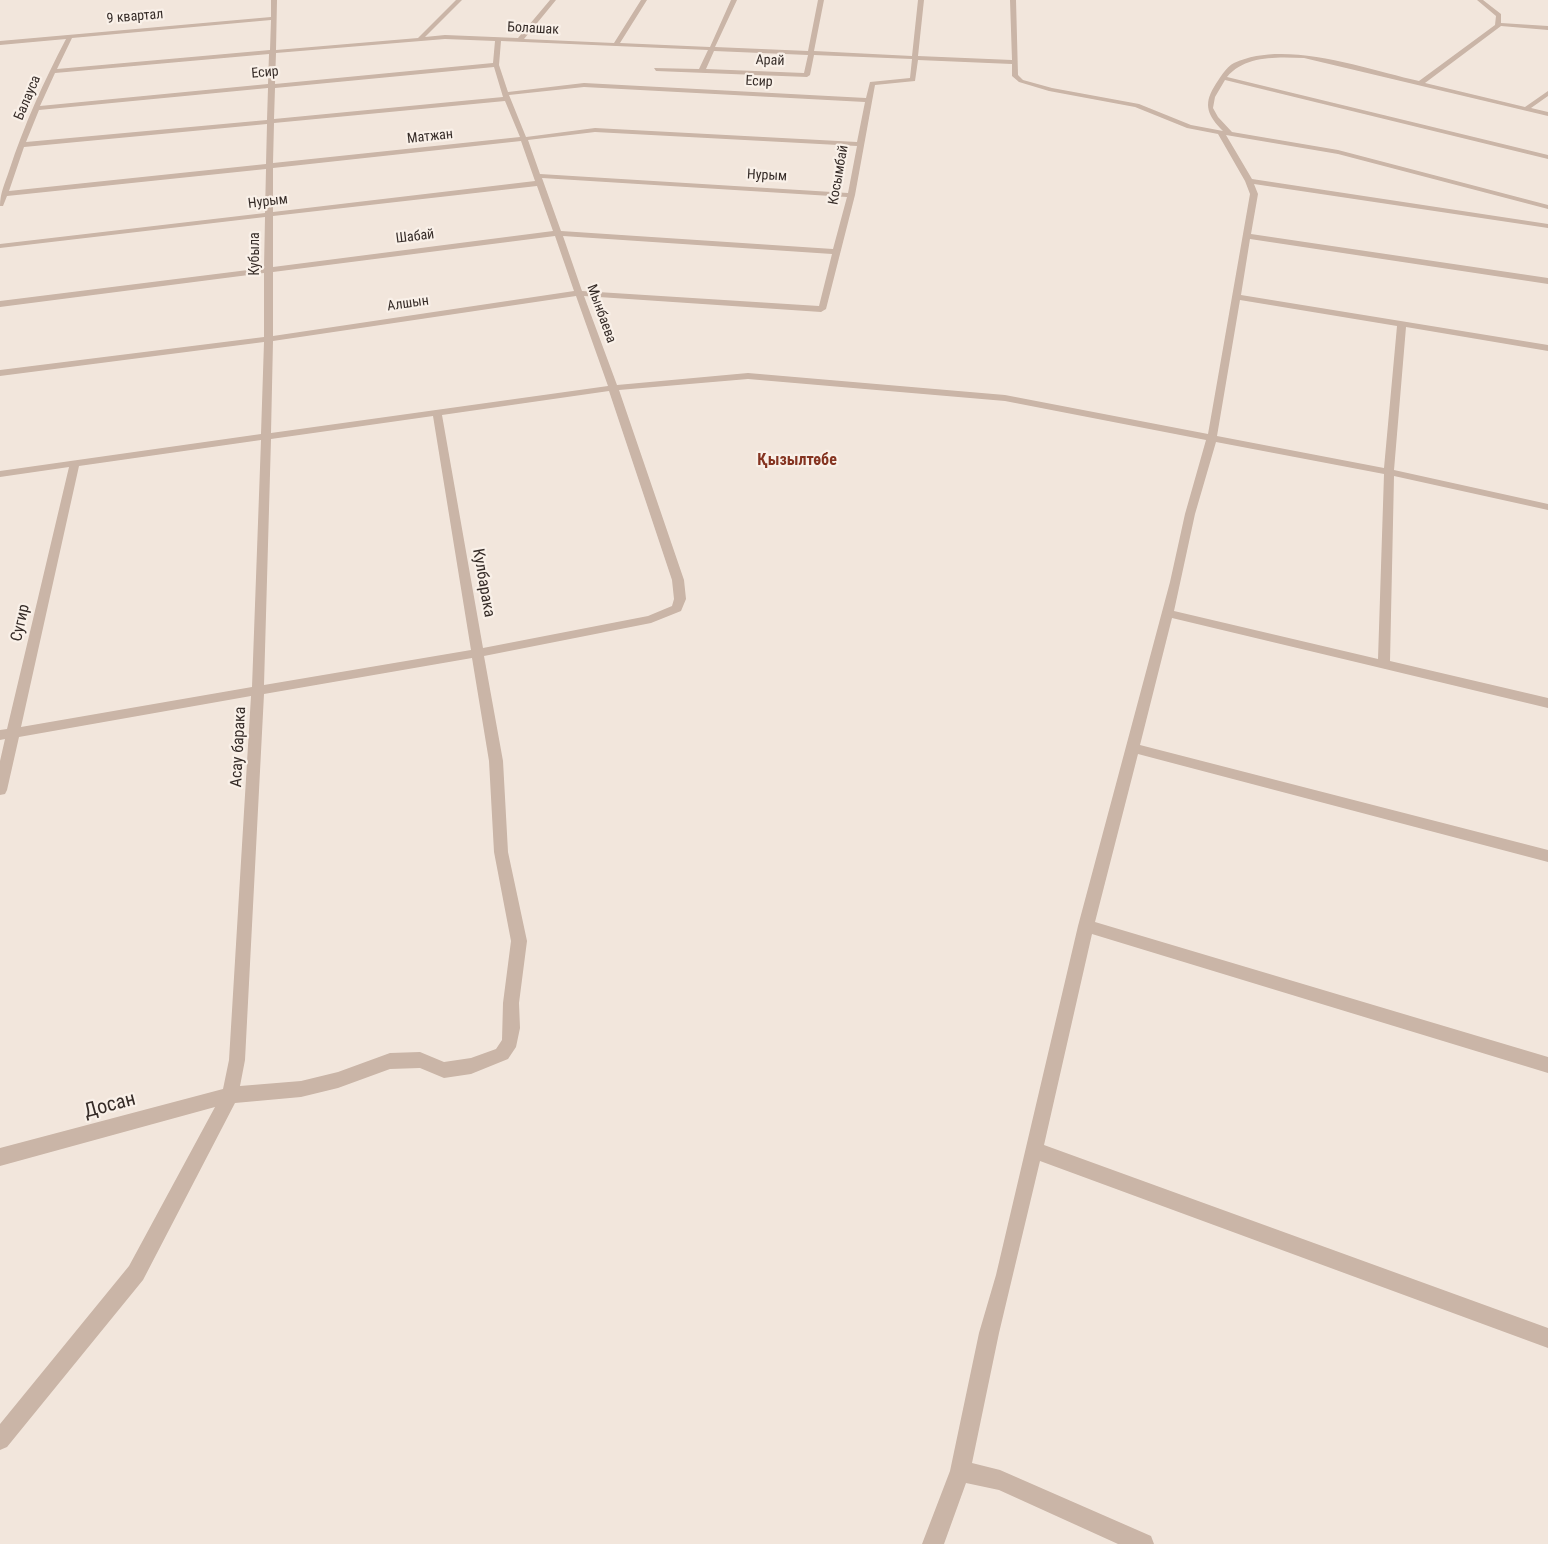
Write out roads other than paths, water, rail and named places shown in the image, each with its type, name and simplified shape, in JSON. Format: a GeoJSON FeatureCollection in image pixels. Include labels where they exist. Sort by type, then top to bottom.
{"type":"FeatureCollection","features":[{"type":"Feature","properties":{"kind":"street","name":"Кубыла"},"geometry":{"type":"LineString","coordinates":[[265,435],[274,0]]}},
{"type":"Feature","properties":{"kind":"street"},"geometry":{"type":"LineString","coordinates":[[421,38],[459,0]]}},
{"type":"Feature","properties":{"kind":"street"},"geometry":{"type":"LineString","coordinates":[[519,41],[553,0]]}},
{"type":"Feature","properties":{"kind":"street"},"geometry":{"type":"LineString","coordinates":[[616,45],[644,0]]}},
{"type":"Feature","properties":{"kind":"street"},"geometry":{"type":"LineString","coordinates":[[702,70],[734,0]]}},
{"type":"Feature","properties":{"kind":"street","name":"Арай"},"geometry":{"type":"LineString","coordinates":[[656,69],[807,75],[821,0]]}},
{"type":"Feature","properties":{"kind":"street"},"geometry":{"type":"LineString","coordinates":[[868,100],[873,82],[912,81],[921,0]]}},
{"type":"Feature","properties":{"kind":"street"},"geometry":{"type":"LineString","coordinates":[[1012,0],[1015,76],[1024,83],[1086,97],[1132,103],[1181,124],[1231,135],[1338,152],[1548,207]]}},
{"type":"Feature","properties":{"kind":"street"},"geometry":{"type":"LineString","coordinates":[[1480,0],[1499,15],[1498,24]]}},
{"type":"Feature","properties":{"kind":"street","name":"9 квартал"},"geometry":{"type":"LineString","coordinates":[[0,43],[273,18]]}},
{"type":"Feature","properties":{"kind":"street"},"geometry":{"type":"LineString","coordinates":[[1419,84],[1498,24],[1548,28]]}},
{"type":"Feature","properties":{"kind":"street","name":"Балауса"},"geometry":{"type":"LineString","coordinates":[[0,204],[10,183],[21,145],[52,71],[70,36]]}},
{"type":"Feature","properties":{"kind":"street","name":"Болашак"},"geometry":{"type":"LineString","coordinates":[[52,71],[421,38],[915,58],[1014,59]]}},
{"type":"Feature","properties":{"kind":"street","name":"Мынбаева"},"geometry":{"type":"LineString","coordinates":[[479,653],[651,619],[677,608],[680,598],[678,580],[613,388],[524,139],[506,96],[496,65],[498,40]]}},
{"type":"Feature","properties":{"kind":"street"},"geometry":{"type":"LineString","coordinates":[[1231,135],[1221,126],[1210,105],[1223,78],[1236,64],[1272,55],[1294,55],[1548,114]]}},
{"type":"Feature","properties":{"kind":"street","name":"Есир"},"geometry":{"type":"LineString","coordinates":[[37,108],[496,65]]}},
{"type":"Feature","properties":{"kind":"street"},"geometry":{"type":"LineString","coordinates":[[1223,78],[1548,157]]}},
{"type":"Feature","properties":{"kind":"street","name":"Есир"},"geometry":{"type":"LineString","coordinates":[[21,145],[270,122],[584,85],[868,100]]}},
{"type":"Feature","properties":{"kind":"street"},"geometry":{"type":"LineString","coordinates":[[1526,109],[1548,93]]}},
{"type":"Feature","properties":{"kind":"street","name":"Косымбай"},"geometry":{"type":"LineString","coordinates":[[821,309],[851,195],[868,100]]}},
{"type":"Feature","properties":{"kind":"street","name":"Матжан"},"geometry":{"type":"LineString","coordinates":[[4,194],[596,130],[859,144]]}},
{"type":"Feature","properties":{"kind":"street"},"geometry":{"type":"LineString","coordinates":[[933,1544],[960,1471],[988,1333],[1008,1263],[1033,1150],[1070,1004],[1086,926],[1176,582],[1190,514],[1212,438],[1254,194],[1221,133]]}},
{"type":"Feature","properties":{"kind":"street","name":"Нурым"},"geometry":{"type":"LineString","coordinates":[[0,246],[269,215],[538,179],[851,195]]}},
{"type":"Feature","properties":{"kind":"street"},"geometry":{"type":"LineString","coordinates":[[1249,181],[1548,226]]}},
{"type":"Feature","properties":{"kind":"street"},"geometry":{"type":"LineString","coordinates":[[0,184],[10,183]]}},
{"type":"Feature","properties":{"kind":"street","name":"Шабай"},"geometry":{"type":"LineString","coordinates":[[0,303],[557,233],[836,252]]}},
{"type":"Feature","properties":{"kind":"street"},"geometry":{"type":"LineString","coordinates":[[1248,236],[1548,281]]}},
{"type":"Feature","properties":{"kind":"street","name":"Алшын"},"geometry":{"type":"LineString","coordinates":[[0,373],[268,339],[579,293],[821,309]]}},
{"type":"Feature","properties":{"kind":"street"},"geometry":{"type":"LineString","coordinates":[[1237,297],[1548,348]]}},
{"type":"Feature","properties":{"kind":"street"},"geometry":{"type":"LineString","coordinates":[[1384,664],[1389,472],[1402,323]]}},
{"type":"Feature","properties":{"kind":"street"},"geometry":{"type":"LineString","coordinates":[[0,474],[265,435],[613,388],[748,376],[966,394],[1028,402],[1389,472],[1548,507]]}},
{"type":"Feature","properties":{"kind":"street","name":"Кулбарака"},"geometry":{"type":"LineString","coordinates":[[436,412],[496,761]]}},
{"type":"Feature","properties":{"kind":"street","name":"Асау барака"},"geometry":{"type":"LineString","coordinates":[[0,1440],[136,1273],[230,1095],[237,1060],[258,691],[265,435]]}},
{"type":"Feature","properties":{"kind":"street","name":"Сугир"},"geometry":{"type":"LineString","coordinates":[[0,790],[6,734],[75,463]]}},
{"type":"Feature","properties":{"kind":"street"},"geometry":{"type":"LineString","coordinates":[[1167,613],[1548,703]]}},
{"type":"Feature","properties":{"kind":"street"},"geometry":{"type":"LineString","coordinates":[[6,734],[479,653]]}},
{"type":"Feature","properties":{"kind":"street"},"geometry":{"type":"LineString","coordinates":[[1132,748],[1548,856]]}},
{"type":"Feature","properties":{"kind":"street","name":"Досан"},"geometry":{"type":"LineString","coordinates":[[0,1158],[230,1095],[301,1089],[338,1080],[390,1061],[420,1060],[444,1070],[471,1066],[502,1054],[510,1042],[511,1003],[519,940],[501,852],[496,761]]}},
{"type":"Feature","properties":{"kind":"street"},"geometry":{"type":"LineString","coordinates":[[1086,926],[1548,1065]]}},
{"type":"Feature","properties":{"kind":"street"},"geometry":{"type":"LineString","coordinates":[[1033,1150],[1548,1338]]}},
{"type":"Feature","properties":{"kind":"street"},"geometry":{"type":"LineString","coordinates":[[960,1471],[1000,1480],[1143,1544]]}},
{"type":"Feature","properties":{"kind":"district","name":"Қызылтөбе"},"geometry":{"type":"Point","coordinates":[797,461]}}]}
